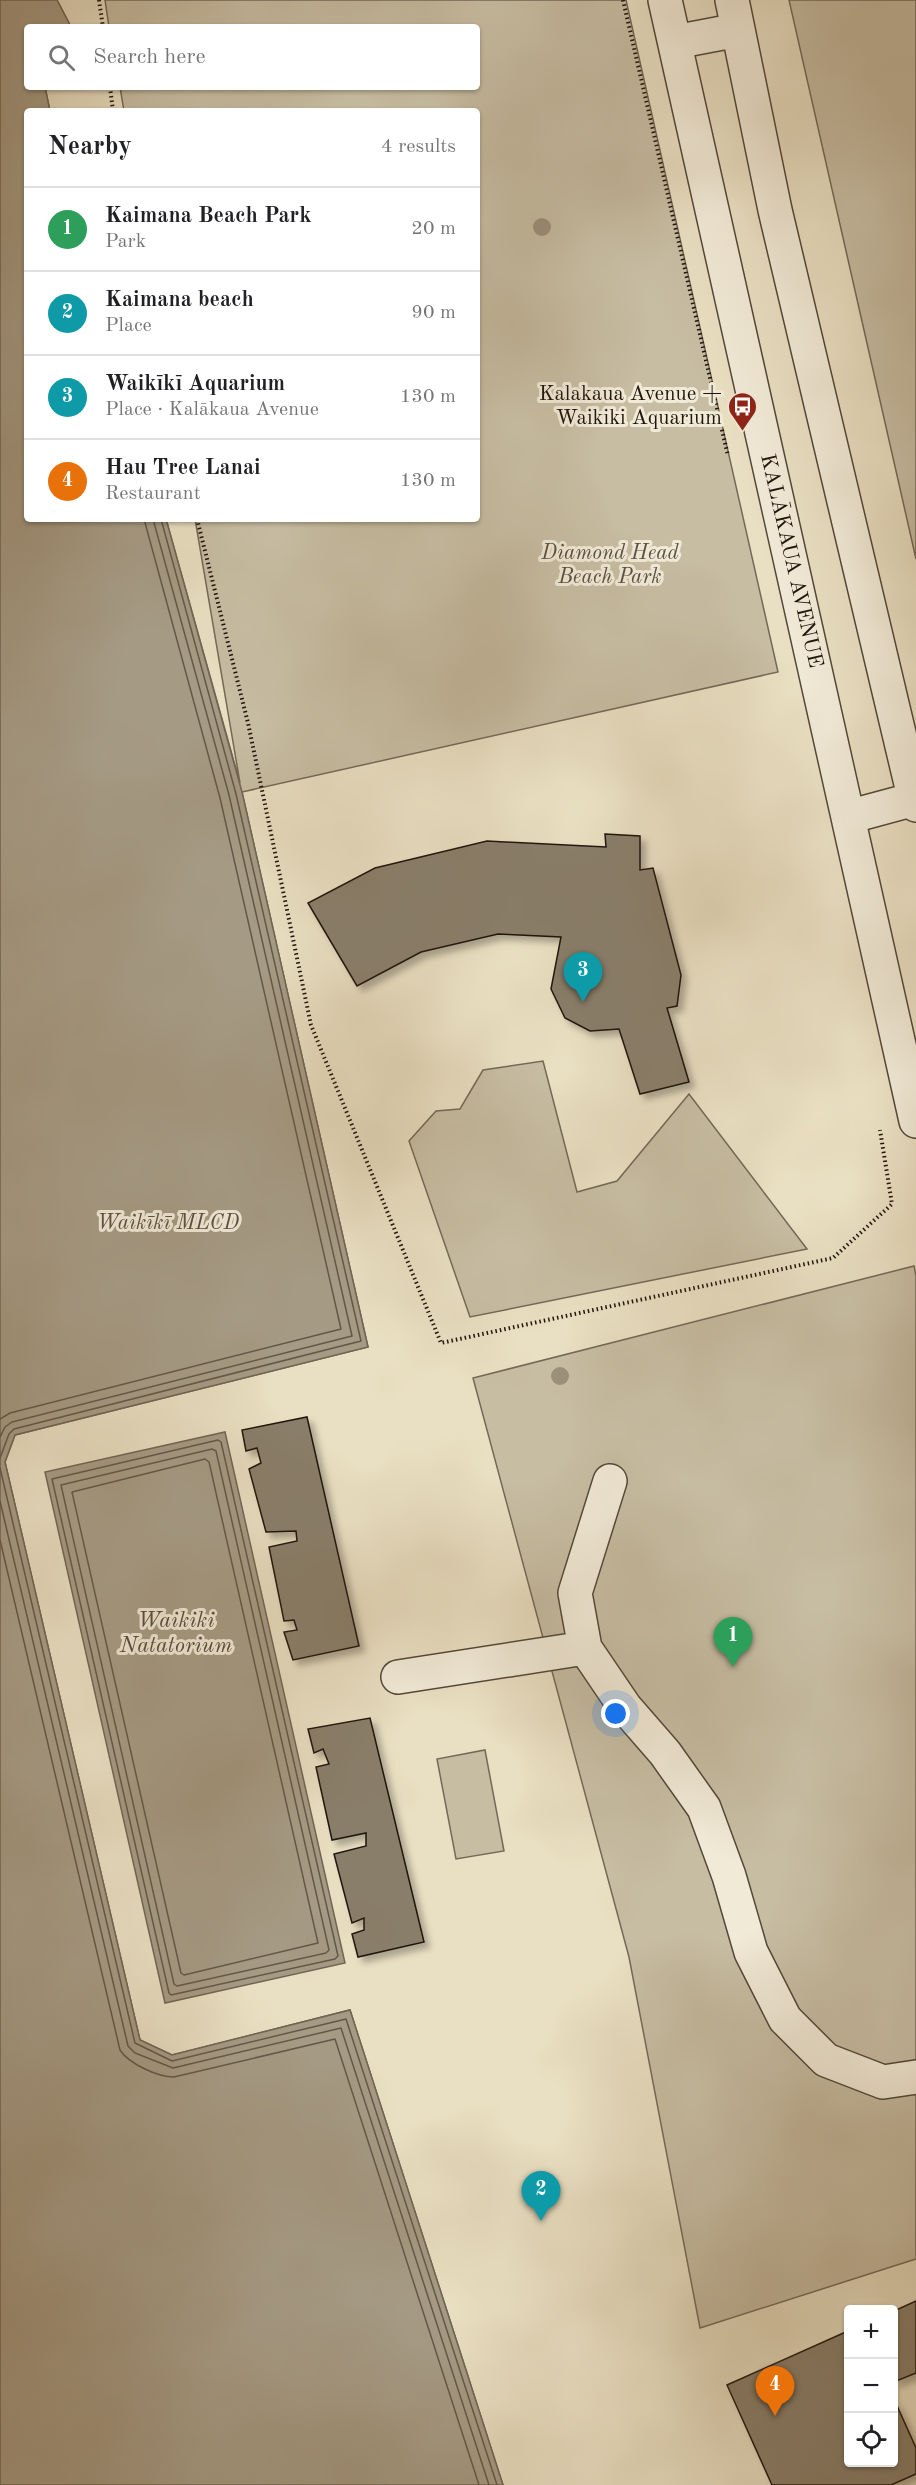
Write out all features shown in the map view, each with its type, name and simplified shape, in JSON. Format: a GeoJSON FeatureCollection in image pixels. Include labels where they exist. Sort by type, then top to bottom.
{"type":"FeatureCollection","features":[{"type":"Feature","properties":{"kind":"street","name":"KALĀKAUA AVENUE"},"geometry":{"type":"LineString","coordinates":[[665,0],[916,1121]]}},
{"type":"Feature","properties":{"kind":"street"},"geometry":{"type":"LineString","coordinates":[[675,42],[735,15],[775,210],[915,802],[848,817]]}},
{"type":"Feature","properties":{"kind":"street"},"geometry":{"type":"LineString","coordinates":[[610,1481],[575,1593],[585,1648],[625,1707],[665,1753],[704,1808],[729,1876],[751,1952],[785,2019],[826,2060],[883,2082],[916,2077]]}},
{"type":"Feature","properties":{"kind":"street"},"geometry":{"type":"LineString","coordinates":[[398,1677],[585,1648]]}},
{"type":"Feature","properties":{"kind":"path"},"geometry":{"type":"LineString","coordinates":[[99,0],[103,24]]}},
{"type":"Feature","properties":{"kind":"path"},"geometry":{"type":"LineString","coordinates":[[623,0],[730,463]]}},
{"type":"Feature","properties":{"kind":"path"},"geometry":{"type":"LineString","coordinates":[[110,90],[113,108]]}},
{"type":"Feature","properties":{"kind":"path"},"geometry":{"type":"LineString","coordinates":[[198,522],[248,723],[311,1025],[441,1343],[833,1258],[892,1204],[879,1124]]}},
{"type":"Feature","properties":{"kind":"green space"},"geometry":{"type":"Polygon","coordinates":[[[0,0],[57,0],[69,24],[24,24],[24,90],[46,90],[49,108],[24,108],[24,522],[167,522],[240,783],[196,522],[480,522],[480,108],[124,108],[120,90],[480,90],[480,24],[109,24],[105,0],[626,0],[778,672],[242,792],[368,1347],[15,1435],[5,1462],[140,2040],[172,2055],[350,2010],[503,2485],[0,2485],[0,0]]]}},
{"type":"Feature","properties":{"kind":"green space"},"geometry":{"type":"Polygon","coordinates":[[[789,0],[916,0],[916,559],[789,0]]]}},
{"type":"Feature","properties":{"kind":"green space"},"geometry":{"type":"Polygon","coordinates":[[[543,1061],[577,1192],[617,1181],[689,1094],[807,1249],[470,1317],[409,1141],[436,1111],[460,1109],[483,1070],[543,1061]]]}},
{"type":"Feature","properties":{"kind":"green space"},"geometry":{"type":"Polygon","coordinates":[[[914,1266],[916,1276],[916,2259],[700,2328],[629,1957],[473,1378],[914,1266]]]}},
{"type":"Feature","properties":{"kind":"green space"},"geometry":{"type":"Polygon","coordinates":[[[485,1750],[504,1851],[456,1859],[437,1759],[485,1750]]]}},
{"type":"Feature","properties":{"kind":"water"},"geometry":{"type":"Polygon","coordinates":[[[0,0],[57,0],[69,24],[24,24],[24,90],[46,90],[49,108],[24,108],[24,522],[167,522],[242,792],[368,1347],[15,1435],[5,1462],[140,2040],[172,2055],[350,2010],[503,2485],[0,2485],[0,0]]]}},
{"type":"Feature","properties":{"kind":"water","name":"Waikiki Natatorium"},"geometry":{"type":"Polygon","coordinates":[[[225,1432],[345,1963],[165,2003],[45,1472],[225,1432]]]}},
{"type":"Feature","properties":{"kind":"building"},"geometry":{"type":"Polygon","coordinates":[[[605,834],[640,836],[640,870],[653,868],[681,975],[677,1006],[667,1008],[689,1082],[640,1094],[619,1029],[590,1031],[565,1018],[551,989],[561,937],[498,934],[421,952],[357,986],[308,903],[375,868],[487,841],[606,847],[605,834]]]}},
{"type":"Feature","properties":{"kind":"building"},"geometry":{"type":"Polygon","coordinates":[[[307,1417],[359,1646],[293,1660],[284,1632],[297,1630],[294,1620],[284,1621],[269,1547],[297,1541],[296,1531],[266,1532],[249,1469],[261,1463],[257,1448],[246,1451],[242,1430],[307,1417]]]}},
{"type":"Feature","properties":{"kind":"building"},"geometry":{"type":"Polygon","coordinates":[[[370,1718],[424,1942],[358,1957],[352,1934],[364,1930],[364,1918],[352,1923],[334,1854],[366,1846],[366,1833],[332,1840],[316,1767],[329,1764],[323,1749],[314,1753],[308,1729],[370,1718]]]}},
{"type":"Feature","properties":{"kind":"building"},"geometry":{"type":"Polygon","coordinates":[[[916,2301],[916,2373],[898,2380],[898,2359],[898,2309],[916,2301]]]}},
{"type":"Feature","properties":{"kind":"building"},"geometry":{"type":"Polygon","coordinates":[[[844,2333],[844,2467],[898,2467],[898,2408],[916,2448],[916,2474],[891,2485],[772,2485],[727,2385],[844,2333]]]}},
{"type":"Feature","properties":{"kind":"place","name":"Kalakaua Avenue + Waikiki Aquarium"},"geometry":{"type":"Point","coordinates":[743,432]}},
{"type":"Feature","properties":{"kind":"place","name":"Waikīkī Aquarium"},"geometry":{"type":"Point","coordinates":[583,1002]}},
{"type":"Feature","properties":{"kind":"place","name":"Kaimana Beach Park"},"geometry":{"type":"Point","coordinates":[733,1667]}},
{"type":"Feature","properties":{"kind":"place","name":"Kaimana beach"},"geometry":{"type":"Point","coordinates":[541,2221]}},
{"type":"Feature","properties":{"kind":"place","name":"Hau Tree Lanai"},"geometry":{"type":"Point","coordinates":[775,2416]}},
{"type":"Feature","properties":{"kind":"park label","name":"Diamond Head Beach Park"},"geometry":{"type":"Point","coordinates":[610,565]}},
{"type":"Feature","properties":{"kind":"park label","name":"Waikīkī MLCD"},"geometry":{"type":"Point","coordinates":[168,1223]}}]}
